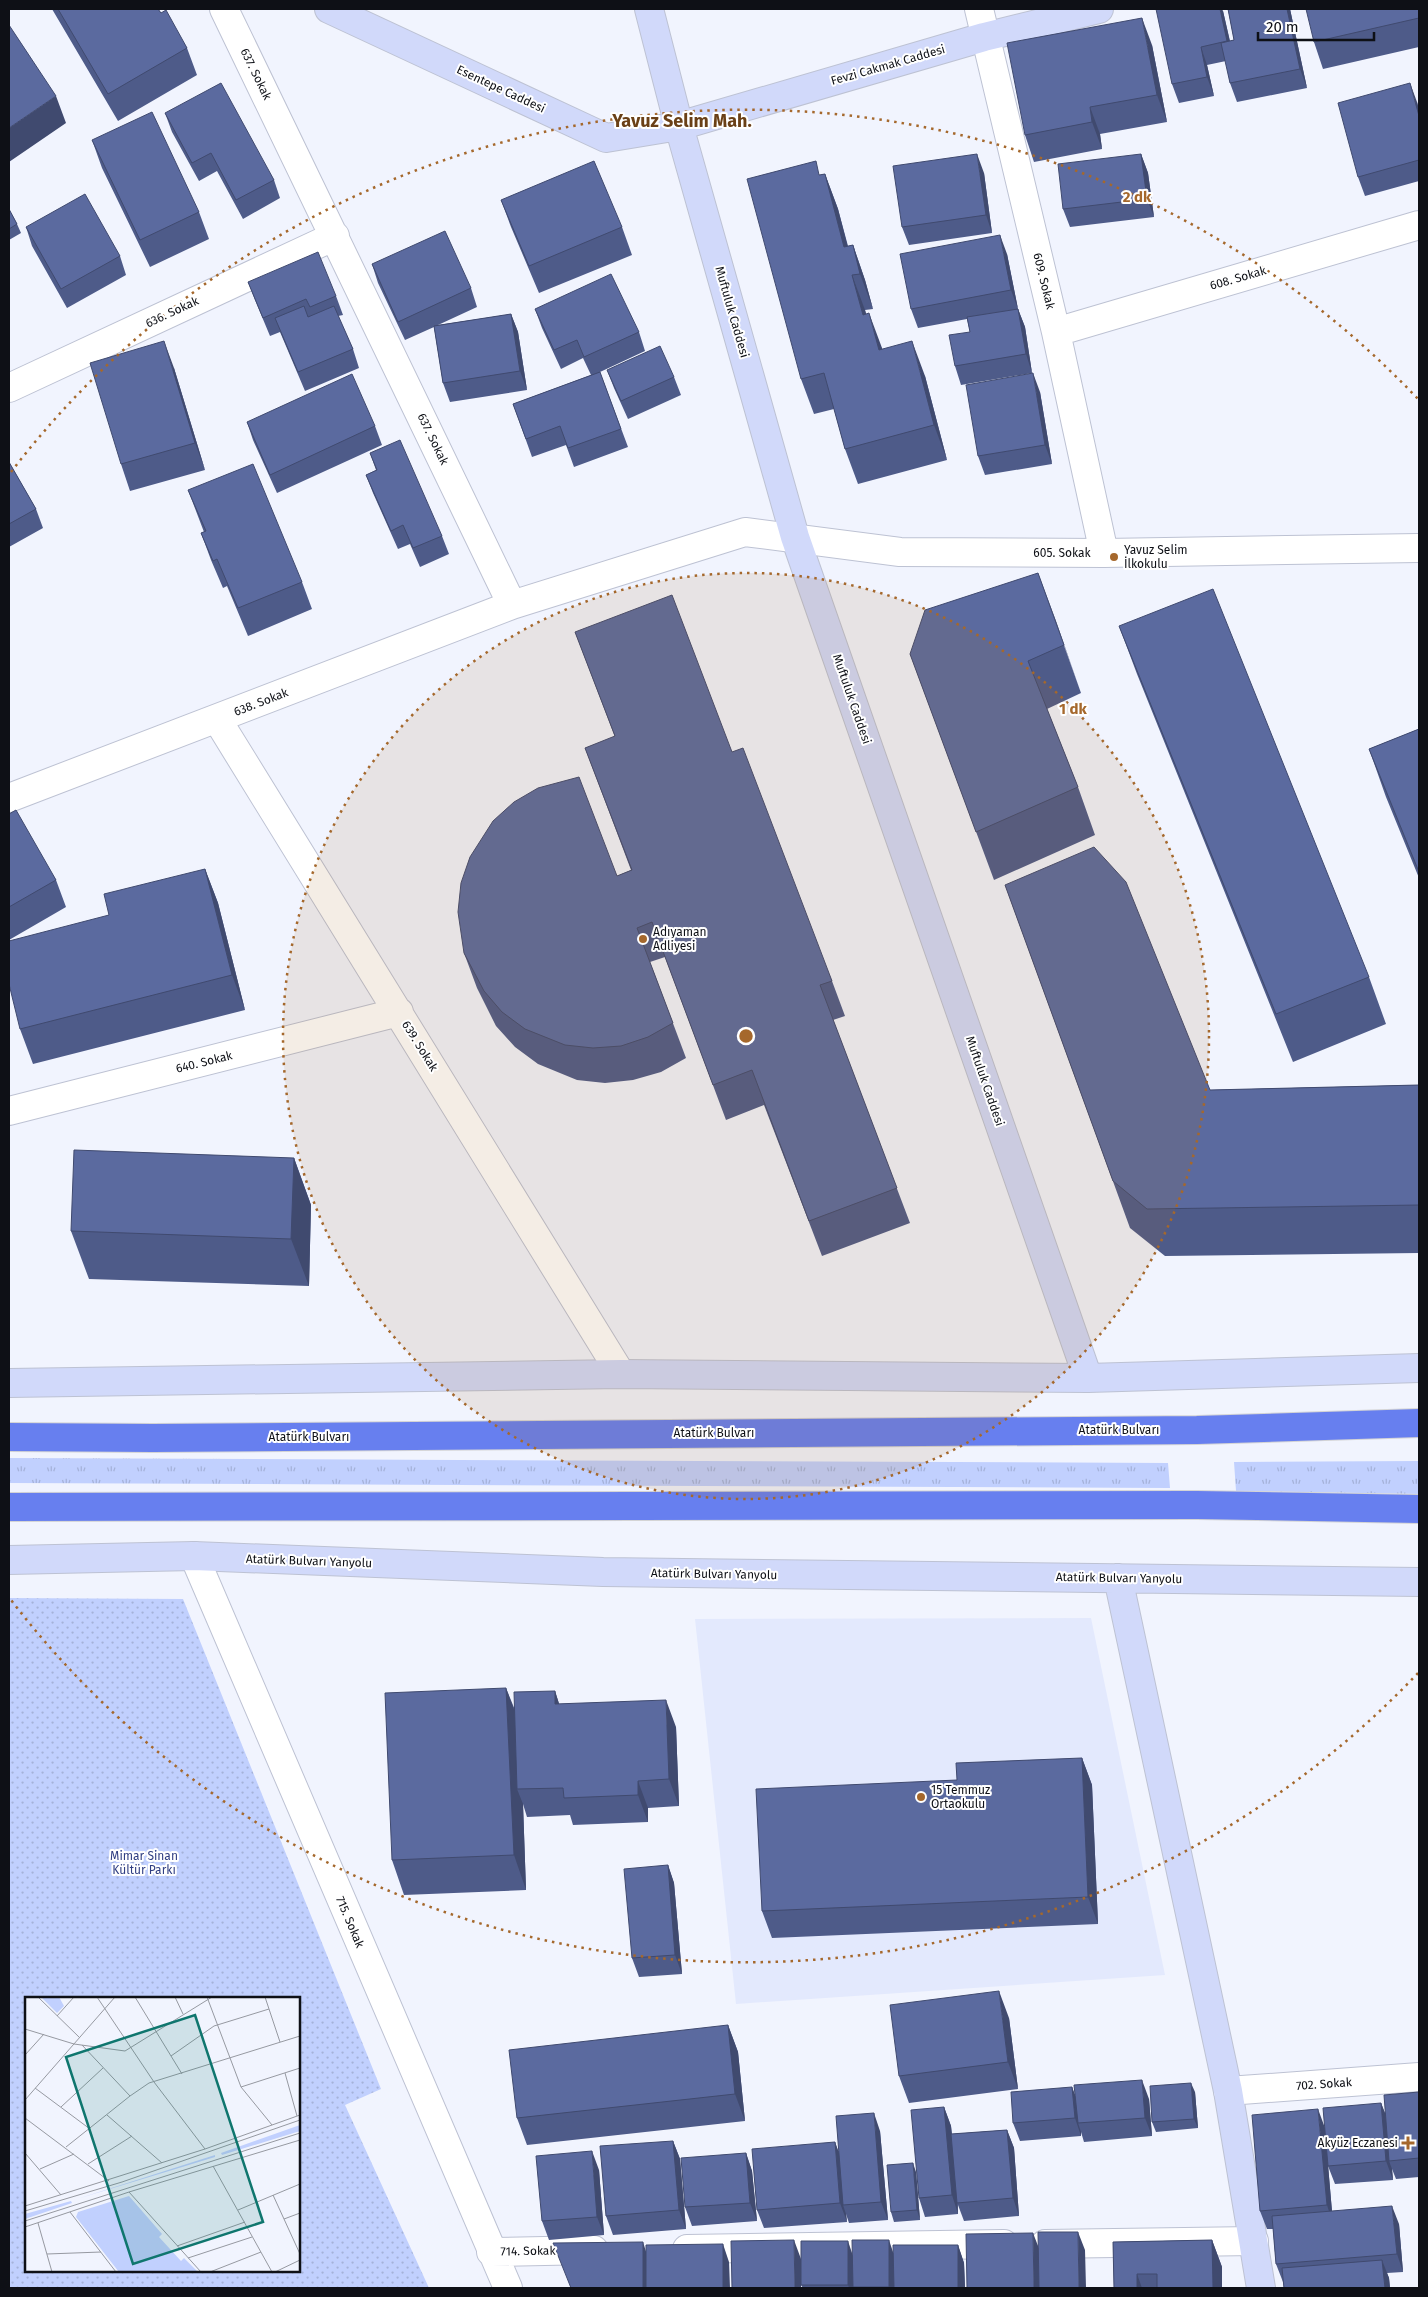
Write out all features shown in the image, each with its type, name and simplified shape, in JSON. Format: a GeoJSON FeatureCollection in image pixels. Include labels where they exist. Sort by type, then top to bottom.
{"type":"FeatureCollection","features":[{"type":"Feature","properties":{"kind":"highway","name":"Atatürk Bulvarı"},"geometry":{"type":"LineString","coordinates":[[9,1437],[153,1438],[1197,1430],[1419,1423]]}},
{"type":"Feature","properties":{"kind":"highway"},"geometry":{"type":"LineString","coordinates":[[9,1507],[1197,1505],[1419,1509]]}},
{"type":"Feature","properties":{"kind":"street","name":"637. Sokak"},"geometry":{"type":"LineString","coordinates":[[224,9],[512,605]]}},
{"type":"Feature","properties":{"kind":"street","name":"Esentepe Caddesi"},"geometry":{"type":"LineString","coordinates":[[329,9],[606,138],[679,126]]}},
{"type":"Feature","properties":{"kind":"street","name":"Muftuluk Caddesi"},"geometry":{"type":"LineString","coordinates":[[649,9],[679,126],[795,537],[1088,1378]]}},
{"type":"Feature","properties":{"kind":"street","name":"609. Sokak"},"geometry":{"type":"LineString","coordinates":[[979,9],[984,37],[1056,332],[1104,553]]}},
{"type":"Feature","properties":{"kind":"street","name":"Fevzi Cakmak Caddesi"},"geometry":{"type":"LineString","coordinates":[[679,126],[984,37],[1099,9]]}},
{"type":"Feature","properties":{"kind":"street","name":"608. Sokak"},"geometry":{"type":"LineString","coordinates":[[1056,332],[1419,225]]}},
{"type":"Feature","properties":{"kind":"street","name":"636. Sokak"},"geometry":{"type":"LineString","coordinates":[[9,388],[335,236]]}},
{"type":"Feature","properties":{"kind":"street"},"geometry":{"type":"LineString","coordinates":[[512,605],[745,532],[795,537]]}},
{"type":"Feature","properties":{"kind":"street","name":"605. Sokak"},"geometry":{"type":"LineString","coordinates":[[795,537],[900,552],[1104,553],[1419,548]]}},
{"type":"Feature","properties":{"kind":"street","name":"638. Sokak"},"geometry":{"type":"LineString","coordinates":[[9,798],[512,605]]}},
{"type":"Feature","properties":{"kind":"street","name":"639. Sokak"},"geometry":{"type":"LineString","coordinates":[[217,719],[621,1374]]}},
{"type":"Feature","properties":{"kind":"street","name":"640. Sokak"},"geometry":{"type":"LineString","coordinates":[[9,1111],[399,1012]]}},
{"type":"Feature","properties":{"kind":"street"},"geometry":{"type":"LineString","coordinates":[[13,1376],[621,1374],[1088,1378],[1419,1368]]}},
{"type":"Feature","properties":{"kind":"street","name":"Atatürk Bulvarı Yanyolu"},"geometry":{"type":"LineString","coordinates":[[9,1560],[194,1556],[603,1572],[1419,1582]]}},
{"type":"Feature","properties":{"kind":"street","name":"715. Sokak"},"geometry":{"type":"LineString","coordinates":[[194,1556],[508,2288]]}},
{"type":"Feature","properties":{"kind":"street"},"geometry":{"type":"LineString","coordinates":[[1118,1578],[1228,2092],[1261,2288]]}},
{"type":"Feature","properties":{"kind":"street","name":"702. Sokak"},"geometry":{"type":"LineString","coordinates":[[1228,2092],[1419,2077]]}},
{"type":"Feature","properties":{"kind":"street"},"geometry":{"type":"LineString","coordinates":[[660,2249],[1254,2241]]}},
{"type":"Feature","properties":{"kind":"street","name":"714. Sokak"},"geometry":{"type":"LineString","coordinates":[[491,2252],[620,2250]]}},
{"type":"Feature","properties":{"kind":"shaded area","name":"15 Temmuz Ortaokulu"},"geometry":{"type":"Polygon","coordinates":[[[1091,1618],[1165,1975],[736,2004],[695,1619],[1091,1618]]]}},
{"type":"Feature","properties":{"kind":"green space"},"geometry":{"type":"Polygon","coordinates":[[[9,1458],[1168,1463],[1170,1488],[9,1483],[9,1458]]]}},
{"type":"Feature","properties":{"kind":"green space"},"geometry":{"type":"Polygon","coordinates":[[[1419,1461],[1419,1494],[1236,1491],[1234,1462],[1419,1461]]]}},
{"type":"Feature","properties":{"kind":"green space","name":"Mimar Sinan Kültür Parkı"},"geometry":{"type":"Polygon","coordinates":[[[9,1598],[183,1599],[381,2089],[345,2105],[429,2288],[9,2288],[9,1598]]]}},
{"type":"Feature","properties":{"kind":"building"},"geometry":{"type":"Polygon","coordinates":[[[58,9],[158,9],[161,13],[166,10],[187,48],[108,94],[58,9]]]}},
{"type":"Feature","properties":{"kind":"building"},"geometry":{"type":"Polygon","coordinates":[[[1156,9],[1220,9],[1227,41],[1201,47],[1207,77],[1172,84],[1156,9]]]}},
{"type":"Feature","properties":{"kind":"building"},"geometry":{"type":"Polygon","coordinates":[[[1228,9],[1287,9],[1300,69],[1230,83],[1221,43],[1234,40],[1228,9]]]}},
{"type":"Feature","properties":{"kind":"building"},"geometry":{"type":"Polygon","coordinates":[[[1306,9],[1419,9],[1419,18],[1314,42],[1306,9]]]}},
{"type":"Feature","properties":{"kind":"building"},"geometry":{"type":"Polygon","coordinates":[[[1142,18],[1157,95],[1090,107],[1092,122],[1025,135],[1007,43],[1142,18]]]}},
{"type":"Feature","properties":{"kind":"building"},"geometry":{"type":"Polygon","coordinates":[[[9,25],[56,96],[9,128],[9,25]]]}},
{"type":"Feature","properties":{"kind":"building"},"geometry":{"type":"Polygon","coordinates":[[[221,83],[274,180],[236,200],[211,153],[192,163],[165,113],[221,83]]]}},
{"type":"Feature","properties":{"kind":"building"},"geometry":{"type":"Polygon","coordinates":[[[1410,83],[1419,116],[1419,160],[1358,177],[1338,103],[1410,83]]]}},
{"type":"Feature","properties":{"kind":"building"},"geometry":{"type":"Polygon","coordinates":[[[152,112],[199,212],[140,240],[92,140],[152,112]]]}},
{"type":"Feature","properties":{"kind":"building"},"geometry":{"type":"Polygon","coordinates":[[[977,154],[986,215],[902,227],[893,166],[977,154]]]}},
{"type":"Feature","properties":{"kind":"building"},"geometry":{"type":"Polygon","coordinates":[[[1141,154],[1147,199],[1063,209],[1058,164],[1141,154]]]}},
{"type":"Feature","properties":{"kind":"building"},"geometry":{"type":"Polygon","coordinates":[[[594,161],[622,227],[529,266],[501,200],[594,161]]]}},
{"type":"Feature","properties":{"kind":"building"},"geometry":{"type":"Polygon","coordinates":[[[816,161],[819,175],[825,174],[844,247],[853,245],[860,274],[852,275],[863,315],[869,313],[879,350],[912,341],[934,425],[845,449],[824,373],[801,379],[747,179],[816,161]]]}},
{"type":"Feature","properties":{"kind":"building"},"geometry":{"type":"Polygon","coordinates":[[[85,194],[120,256],[61,289],[26,227],[85,194]]]}},
{"type":"Feature","properties":{"kind":"building"},"geometry":{"type":"Polygon","coordinates":[[[9,209],[17,224],[9,229],[9,209]]]}},
{"type":"Feature","properties":{"kind":"building"},"geometry":{"type":"Polygon","coordinates":[[[445,231],[471,288],[398,322],[372,264],[445,231]]]}},
{"type":"Feature","properties":{"kind":"building"},"geometry":{"type":"Polygon","coordinates":[[[1000,235],[1011,290],[911,309],[900,254],[1000,235]]]}},
{"type":"Feature","properties":{"kind":"building"},"geometry":{"type":"Polygon","coordinates":[[[318,252],[336,296],[310,307],[306,299],[263,318],[248,282],[318,252]]]}},
{"type":"Feature","properties":{"kind":"building"},"geometry":{"type":"Polygon","coordinates":[[[611,274],[639,332],[584,357],[577,340],[554,350],[535,309],[611,274]]]}},
{"type":"Feature","properties":{"kind":"building"},"geometry":{"type":"Polygon","coordinates":[[[304,306],[308,317],[334,306],[353,349],[298,372],[275,318],[304,306]]]}},
{"type":"Feature","properties":{"kind":"building"},"geometry":{"type":"Polygon","coordinates":[[[1018,309],[1026,354],[955,366],[949,335],[970,332],[967,317],[1018,309]]]}},
{"type":"Feature","properties":{"kind":"building"},"geometry":{"type":"Polygon","coordinates":[[[511,314],[520,371],[443,383],[434,326],[511,314]]]}},
{"type":"Feature","properties":{"kind":"building"},"geometry":{"type":"Polygon","coordinates":[[[164,341],[195,443],[121,464],[90,363],[164,341]]]}},
{"type":"Feature","properties":{"kind":"building"},"geometry":{"type":"Polygon","coordinates":[[[660,346],[674,377],[621,401],[607,370],[660,346]]]}},
{"type":"Feature","properties":{"kind":"building"},"geometry":{"type":"Polygon","coordinates":[[[600,372],[621,429],[568,448],[560,426],[526,439],[513,404],[600,372]]]}},
{"type":"Feature","properties":{"kind":"building"},"geometry":{"type":"Polygon","coordinates":[[[1033,373],[1045,445],[978,456],[966,385],[1033,373]]]}},
{"type":"Feature","properties":{"kind":"building"},"geometry":{"type":"Polygon","coordinates":[[[352,374],[375,426],[270,475],[247,422],[352,374]]]}},
{"type":"Feature","properties":{"kind":"building"},"geometry":{"type":"Polygon","coordinates":[[[400,440],[442,536],[413,548],[403,525],[391,531],[366,475],[377,470],[370,453],[400,440]]]}},
{"type":"Feature","properties":{"kind":"building"},"geometry":{"type":"Polygon","coordinates":[[[9,462],[36,509],[9,524],[9,462]]]}},
{"type":"Feature","properties":{"kind":"building"},"geometry":{"type":"Polygon","coordinates":[[[253,464],[302,582],[238,608],[217,559],[213,561],[201,533],[206,531],[188,490],[253,464]]]}},
{"type":"Feature","properties":{"kind":"building"},"geometry":{"type":"Polygon","coordinates":[[[1038,573],[1064,645],[1028,661],[1078,787],[976,832],[910,654],[925,610],[1038,573]]]}},
{"type":"Feature","properties":{"kind":"building"},"geometry":{"type":"Polygon","coordinates":[[[1213,589],[1369,977],[1276,1014],[1119,626],[1213,589]]]}},
{"type":"Feature","properties":{"kind":"building","name":"Adıyaman Adliyesi"},"geometry":{"type":"Polygon","coordinates":[[[672,595],[732,752],[743,748],[832,981],[820,985],[897,1188],[809,1221],[752,1070],[713,1085],[652,922],[637,928],[673,1023],[648,1037],[621,1046],[593,1048],[565,1045],[525,1029],[502,1012],[484,991],[464,953],[458,912],[461,883],[470,857],[493,821],[514,802],[538,788],[579,777],[617,876],[632,870],[585,748],[615,736],[575,632],[672,595]]]}},
{"type":"Feature","properties":{"kind":"building"},"geometry":{"type":"Polygon","coordinates":[[[1419,729],[1419,872],[1369,749],[1419,729]]]}},
{"type":"Feature","properties":{"kind":"building"},"geometry":{"type":"Polygon","coordinates":[[[16,810],[56,880],[9,907],[9,814],[16,810]]]}},
{"type":"Feature","properties":{"kind":"building"},"geometry":{"type":"Polygon","coordinates":[[[1094,847],[1126,882],[1210,1090],[1419,1085],[1419,1205],[1147,1209],[1113,1181],[1005,885],[1094,847]]]}},
{"type":"Feature","properties":{"kind":"building"},"geometry":{"type":"Polygon","coordinates":[[[205,869],[232,975],[20,1029],[9,984],[9,941],[109,915],[104,894],[205,869]]]}},
{"type":"Feature","properties":{"kind":"building"},"geometry":{"type":"Polygon","coordinates":[[[74,1150],[294,1158],[291,1239],[71,1231],[74,1150]]]}},
{"type":"Feature","properties":{"kind":"building"},"geometry":{"type":"Polygon","coordinates":[[[506,1688],[514,1855],[392,1860],[385,1693],[506,1688]]]}},
{"type":"Feature","properties":{"kind":"building"},"geometry":{"type":"Polygon","coordinates":[[[555,1691],[555,1704],[666,1700],[669,1779],[638,1781],[638,1795],[564,1798],[563,1788],[517,1789],[514,1692],[555,1691]]]}},
{"type":"Feature","properties":{"kind":"building"},"geometry":{"type":"Polygon","coordinates":[[[1082,1758],[1088,1897],[762,1911],[756,1789],[957,1780],[956,1763],[1082,1758]]]}},
{"type":"Feature","properties":{"kind":"building"},"geometry":{"type":"Polygon","coordinates":[[[668,1865],[675,1955],[632,1958],[624,1869],[668,1865]]]}},
{"type":"Feature","properties":{"kind":"building"},"geometry":{"type":"Polygon","coordinates":[[[999,1991],[1008,2062],[899,2076],[890,2005],[999,1991]]]}},
{"type":"Feature","properties":{"kind":"building"},"geometry":{"type":"Polygon","coordinates":[[[728,2025],[735,2094],[517,2118],[509,2050],[728,2025]]]}},
{"type":"Feature","properties":{"kind":"building"},"geometry":{"type":"Polygon","coordinates":[[[1142,2080],[1145,2118],[1078,2123],[1074,2085],[1142,2080]]]}},
{"type":"Feature","properties":{"kind":"building"},"geometry":{"type":"Polygon","coordinates":[[[1191,2083],[1194,2119],[1152,2122],[1150,2086],[1191,2083]]]}},
{"type":"Feature","properties":{"kind":"building"},"geometry":{"type":"Polygon","coordinates":[[[1072,2087],[1075,2118],[1013,2123],[1011,2092],[1072,2087]]]}},
{"type":"Feature","properties":{"kind":"building"},"geometry":{"type":"Polygon","coordinates":[[[1419,2092],[1419,2158],[1389,2161],[1384,2095],[1419,2092]]]}},
{"type":"Feature","properties":{"kind":"building"},"geometry":{"type":"Polygon","coordinates":[[[1381,2103],[1386,2161],[1328,2166],[1323,2108],[1381,2103]]]}},
{"type":"Feature","properties":{"kind":"building"},"geometry":{"type":"Polygon","coordinates":[[[944,2107],[952,2195],[919,2198],[911,2110],[944,2107]]]}},
{"type":"Feature","properties":{"kind":"building"},"geometry":{"type":"Polygon","coordinates":[[[1318,2109],[1327,2205],[1260,2211],[1252,2115],[1318,2109]]]}},
{"type":"Feature","properties":{"kind":"building"},"geometry":{"type":"Polygon","coordinates":[[[874,2113],[881,2202],[843,2205],[836,2116],[874,2113]]]}},
{"type":"Feature","properties":{"kind":"building"},"geometry":{"type":"Polygon","coordinates":[[[1007,2130],[1013,2198],[957,2203],[951,2134],[1007,2130]]]}},
{"type":"Feature","properties":{"kind":"building"},"geometry":{"type":"Polygon","coordinates":[[[673,2141],[679,2210],[606,2216],[600,2146],[673,2141]]]}},
{"type":"Feature","properties":{"kind":"building"},"geometry":{"type":"Polygon","coordinates":[[[835,2142],[840,2203],[757,2210],[752,2149],[835,2142]]]}},
{"type":"Feature","properties":{"kind":"building"},"geometry":{"type":"Polygon","coordinates":[[[592,2151],[597,2217],[542,2221],[536,2156],[592,2151]]]}},
{"type":"Feature","properties":{"kind":"building"},"geometry":{"type":"Polygon","coordinates":[[[746,2153],[750,2203],[685,2207],[681,2158],[746,2153]]]}},
{"type":"Feature","properties":{"kind":"building"},"geometry":{"type":"Polygon","coordinates":[[[913,2163],[917,2210],[891,2212],[887,2165],[913,2163]]]}},
{"type":"Feature","properties":{"kind":"building"},"geometry":{"type":"Polygon","coordinates":[[[1392,2206],[1397,2254],[1276,2264],[1272,2216],[1392,2206]]]}},
{"type":"Feature","properties":{"kind":"building"},"geometry":{"type":"Polygon","coordinates":[[[1038,2232],[1078,2232],[1079,2288],[1039,2288],[1038,2232]]]}},
{"type":"Feature","properties":{"kind":"building"},"geometry":{"type":"Polygon","coordinates":[[[1033,2233],[1034,2288],[967,2288],[966,2234],[1033,2233]]]}},
{"type":"Feature","properties":{"kind":"building"},"geometry":{"type":"Polygon","coordinates":[[[794,2240],[795,2288],[732,2288],[731,2241],[794,2240]]]}},
{"type":"Feature","properties":{"kind":"building"},"geometry":{"type":"Polygon","coordinates":[[[852,2240],[889,2240],[889,2287],[853,2287],[852,2240]]]}},
{"type":"Feature","properties":{"kind":"building"},"geometry":{"type":"Polygon","coordinates":[[[1212,2240],[1213,2288],[1157,2288],[1157,2274],[1137,2274],[1137,2288],[1114,2288],[1113,2242],[1212,2240]]]}},
{"type":"Feature","properties":{"kind":"building"},"geometry":{"type":"Polygon","coordinates":[[[801,2241],[848,2241],[848,2285],[801,2285],[801,2241]]]}},
{"type":"Feature","properties":{"kind":"building"},"geometry":{"type":"Polygon","coordinates":[[[643,2242],[643,2288],[571,2288],[553,2243],[643,2242]]]}},
{"type":"Feature","properties":{"kind":"building"},"geometry":{"type":"Polygon","coordinates":[[[723,2244],[723,2288],[646,2288],[646,2245],[723,2244]]]}},
{"type":"Feature","properties":{"kind":"building"},"geometry":{"type":"Polygon","coordinates":[[[893,2245],[958,2245],[958,2288],[894,2288],[893,2245]]]}},
{"type":"Feature","properties":{"kind":"building"},"geometry":{"type":"Polygon","coordinates":[[[1382,2260],[1385,2288],[1284,2288],[1282,2268],[1382,2260]]]}},
{"type":"Feature","properties":{"kind":"place","name":"Yavuz Selim İlkokulu"},"geometry":{"type":"Point","coordinates":[1114,557]}},
{"type":"Feature","properties":{"kind":"place","name":"Adıyaman Adliyesi"},"geometry":{"type":"Point","coordinates":[643,939]}},
{"type":"Feature","properties":{"kind":"place","name":"15 Temmuz Ortaokulu"},"geometry":{"type":"Point","coordinates":[921,1797]}},
{"type":"Feature","properties":{"kind":"place","name":"Akyüz Eczanesi"},"geometry":{"type":"Point","coordinates":[1408,2143]}},
{"type":"Feature","properties":{"kind":"district","name":"Yavuz Selim Mah."},"geometry":{"type":"Point","coordinates":[682,121]}}]}
